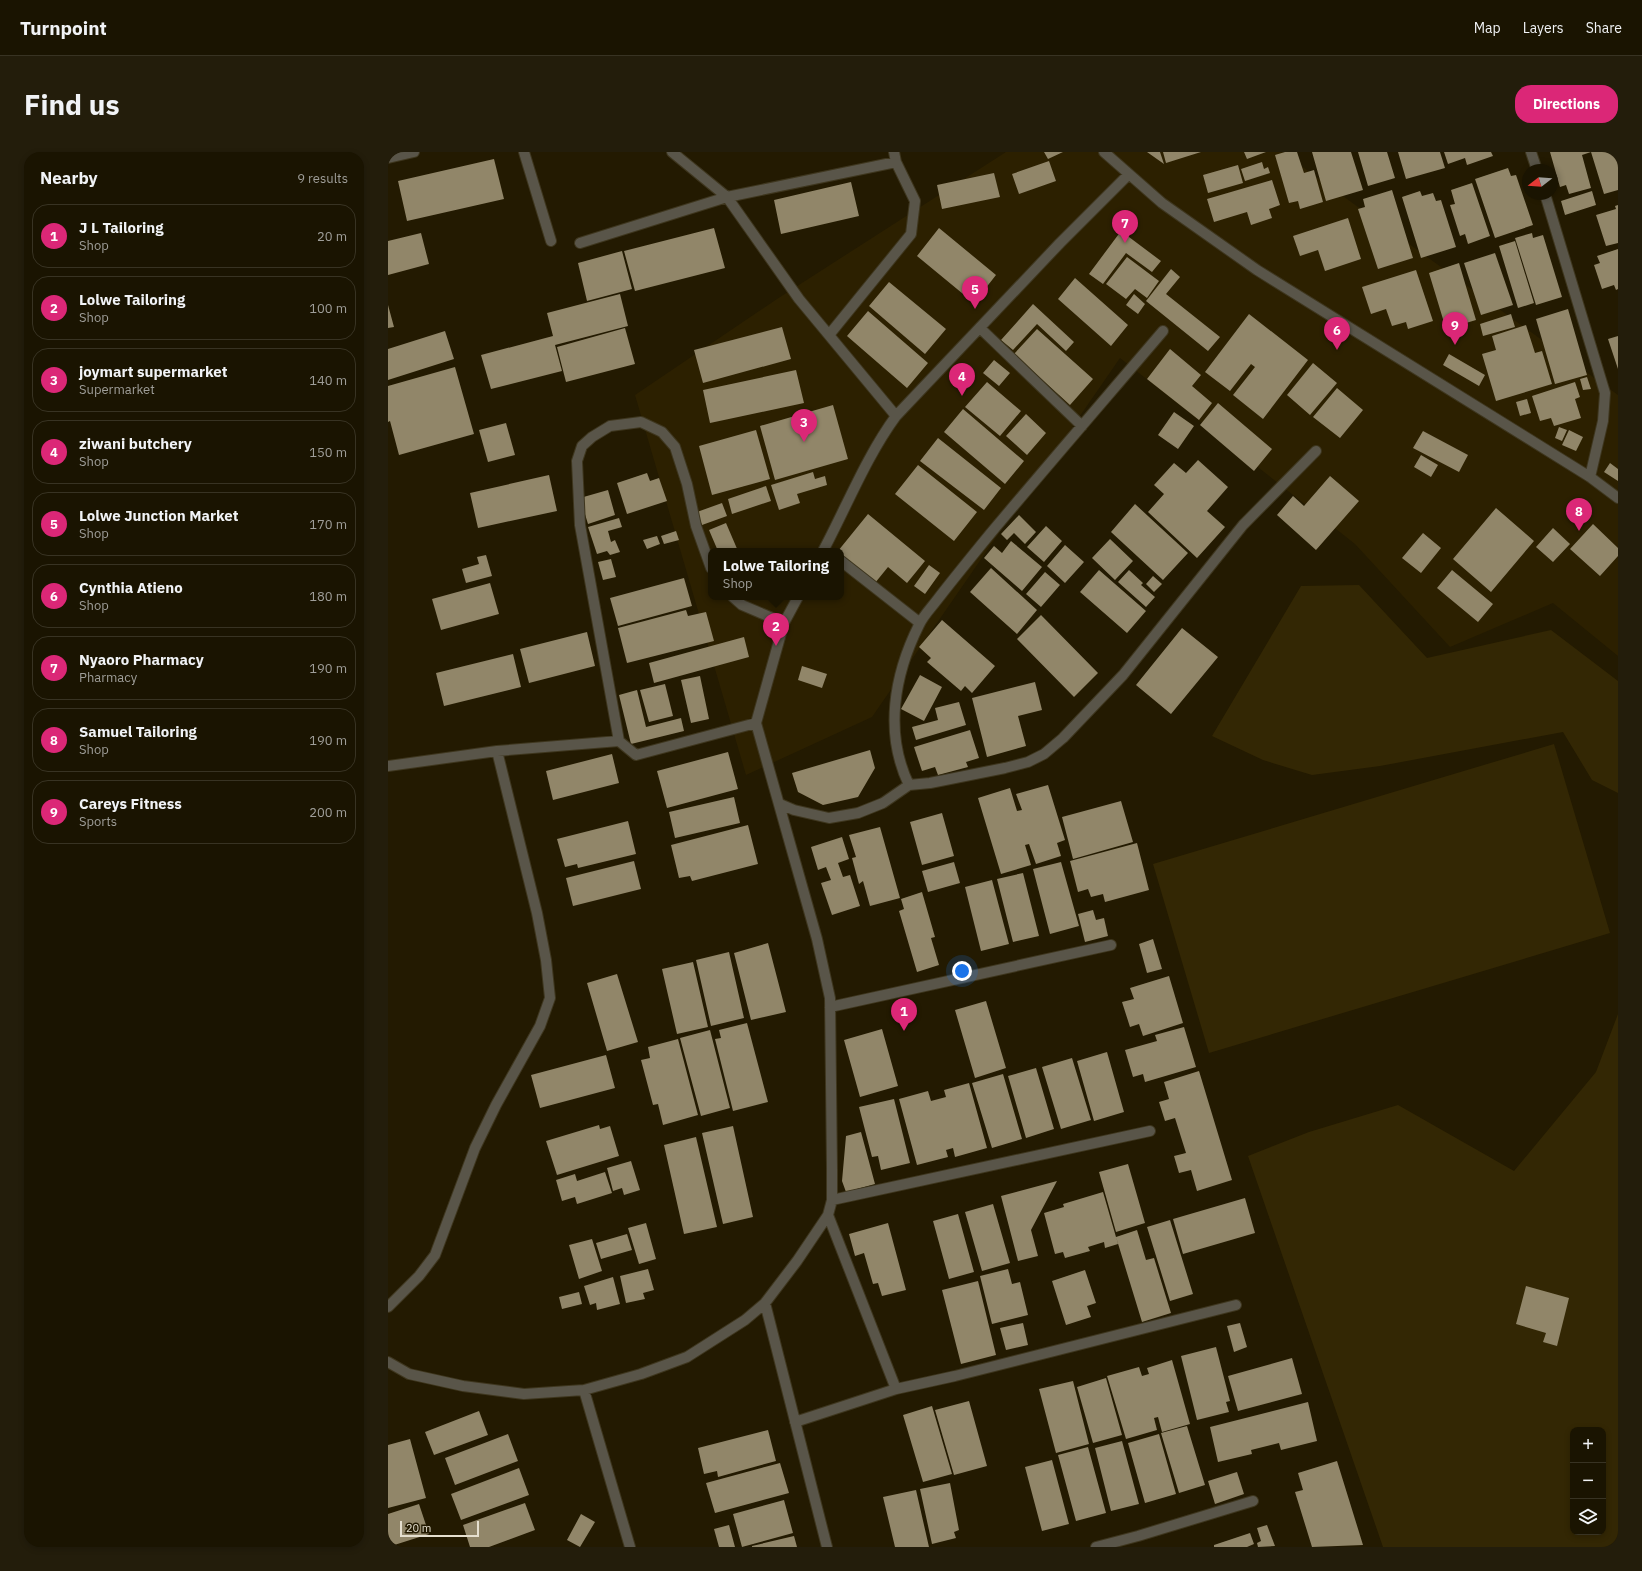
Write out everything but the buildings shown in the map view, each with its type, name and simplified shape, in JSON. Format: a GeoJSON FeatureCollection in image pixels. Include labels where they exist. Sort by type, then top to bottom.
{"type":"FeatureCollection","features":[{"type":"Feature","properties":{"kind":"street"},"geometry":{"type":"LineString","coordinates":[[388,158],[409,152]]}},
{"type":"Feature","properties":{"kind":"street"},"geometry":{"type":"LineString","coordinates":[[524,152],[551,241]]}},
{"type":"Feature","properties":{"kind":"street"},"geometry":{"type":"LineString","coordinates":[[672,152],[728,197],[799,299],[896,416]]}},
{"type":"Feature","properties":{"kind":"street"},"geometry":{"type":"LineString","coordinates":[[830,335],[911,234],[916,201],[896,162],[894,152]]}},
{"type":"Feature","properties":{"kind":"street"},"geometry":{"type":"LineString","coordinates":[[1104,152],[1162,203],[1257,270],[1590,477],[1618,498]]}},
{"type":"Feature","properties":{"kind":"street"},"geometry":{"type":"LineString","coordinates":[[1531,152],[1535,164]]}},
{"type":"Feature","properties":{"kind":"street"},"geometry":{"type":"LineString","coordinates":[[580,243],[728,197],[896,162]]}},
{"type":"Feature","properties":{"kind":"street"},"geometry":{"type":"LineString","coordinates":[[827,548],[879,440],[896,416],[1060,243],[1129,174]]}},
{"type":"Feature","properties":{"kind":"street"},"geometry":{"type":"LineString","coordinates":[[1547,200],[1605,393],[1603,421],[1590,477]]}},
{"type":"Feature","properties":{"kind":"street"},"geometry":{"type":"LineString","coordinates":[[980,328],[1082,426]]}},
{"type":"Feature","properties":{"kind":"street"},"geometry":{"type":"LineString","coordinates":[[909,785],[897,749],[894,730],[894,708],[905,656],[920,623],[947,586],[1163,331]]}},
{"type":"Feature","properties":{"kind":"street"},"geometry":{"type":"LineString","coordinates":[[708,560],[696,526],[686,484],[675,448],[662,432],[640,422],[610,426],[592,437],[582,446],[577,461],[580,525],[619,741],[636,755],[756,723]]}},
{"type":"Feature","properties":{"kind":"street"},"geometry":{"type":"LineString","coordinates":[[780,804],[794,810],[829,818],[858,813],[883,803],[909,785],[962,777],[1028,762],[1044,754],[1058,742],[1123,675],[1243,525],[1316,450]]}},
{"type":"Feature","properties":{"kind":"street"},"geometry":{"type":"LineString","coordinates":[[844,562],[920,623]]}},
{"type":"Feature","properties":{"kind":"street"},"geometry":{"type":"LineString","coordinates":[[736,600],[742,605],[784,623]]}},
{"type":"Feature","properties":{"kind":"street"},"geometry":{"type":"LineString","coordinates":[[388,1362],[409,1374],[463,1386],[524,1394],[584,1390],[641,1374],[687,1357],[745,1320],[765,1303],[797,1261],[828,1215],[832,1200],[830,998],[817,939],[756,723],[784,623],[796,600]]}},
{"type":"Feature","properties":{"kind":"street"},"geometry":{"type":"LineString","coordinates":[[388,766],[497,751],[619,741]]}},
{"type":"Feature","properties":{"kind":"street"},"geometry":{"type":"LineString","coordinates":[[388,1306],[419,1276],[435,1255],[475,1148],[496,1105],[540,1026],[550,998],[546,960],[537,913],[497,751]]}},
{"type":"Feature","properties":{"kind":"street"},"geometry":{"type":"LineString","coordinates":[[830,1007],[1111,945]]}},
{"type":"Feature","properties":{"kind":"street"},"geometry":{"type":"LineString","coordinates":[[832,1200],[1150,1131]]}},
{"type":"Feature","properties":{"kind":"street"},"geometry":{"type":"LineString","coordinates":[[828,1215],[896,1388]]}},
{"type":"Feature","properties":{"kind":"street"},"geometry":{"type":"LineString","coordinates":[[765,1303],[827,1547]]}},
{"type":"Feature","properties":{"kind":"street"},"geometry":{"type":"LineString","coordinates":[[795,1422],[896,1388],[955,1376],[1236,1305]]}},
{"type":"Feature","properties":{"kind":"street"},"geometry":{"type":"LineString","coordinates":[[584,1390],[630,1547]]}},
{"type":"Feature","properties":{"kind":"street"},"geometry":{"type":"LineString","coordinates":[[1096,1547],[1138,1536],[1253,1501]]}},
{"type":"Feature","properties":{"kind":"shaded area"},"geometry":{"type":"Polygon","coordinates":[[[1006,152],[1282,152],[1618,395],[1618,656],[1553,603],[1450,647],[1355,544],[1120,358],[872,717],[746,775],[635,395],[777,299],[1006,152]]]}},
{"type":"Feature","properties":{"kind":"shaded area"},"geometry":{"type":"Polygon","coordinates":[[[1359,585],[1427,658],[1551,630],[1618,681],[1618,793],[1592,780],[1563,732],[1380,766],[1312,775],[1263,760],[1212,736],[1301,586],[1359,585]]]}},
{"type":"Feature","properties":{"kind":"shaded area"},"geometry":{"type":"Polygon","coordinates":[[[1554,744],[1610,933],[1209,1053],[1153,864],[1554,744]]]}},
{"type":"Feature","properties":{"kind":"shaded area"},"geometry":{"type":"Polygon","coordinates":[[[1618,1014],[1618,1547],[1383,1547],[1248,1156],[1309,1132],[1398,1105],[1514,1171],[1596,1072],[1618,1014]]]}},
{"type":"Feature","properties":{"kind":"place","name":"Nyaoro Pharmacy"},"geometry":{"type":"Point","coordinates":[1125,243]}},
{"type":"Feature","properties":{"kind":"place","name":"Lolwe Junction Market"},"geometry":{"type":"Point","coordinates":[975,309]}},
{"type":"Feature","properties":{"kind":"place","name":"Careys Fitness"},"geometry":{"type":"Point","coordinates":[1455,345]}},
{"type":"Feature","properties":{"kind":"place","name":"Cynthia Atieno"},"geometry":{"type":"Point","coordinates":[1337,350]}},
{"type":"Feature","properties":{"kind":"place","name":"ziwani butchery"},"geometry":{"type":"Point","coordinates":[962,396]}},
{"type":"Feature","properties":{"kind":"place","name":"joymart supermarket"},"geometry":{"type":"Point","coordinates":[804,442]}},
{"type":"Feature","properties":{"kind":"place","name":"Samuel Tailoring"},"geometry":{"type":"Point","coordinates":[1579,531]}},
{"type":"Feature","properties":{"kind":"place","name":"Lolwe Tailoring"},"geometry":{"type":"Point","coordinates":[776,646]}},
{"type":"Feature","properties":{"kind":"place","name":"J L Tailoring"},"geometry":{"type":"Point","coordinates":[904,1031]}}]}
